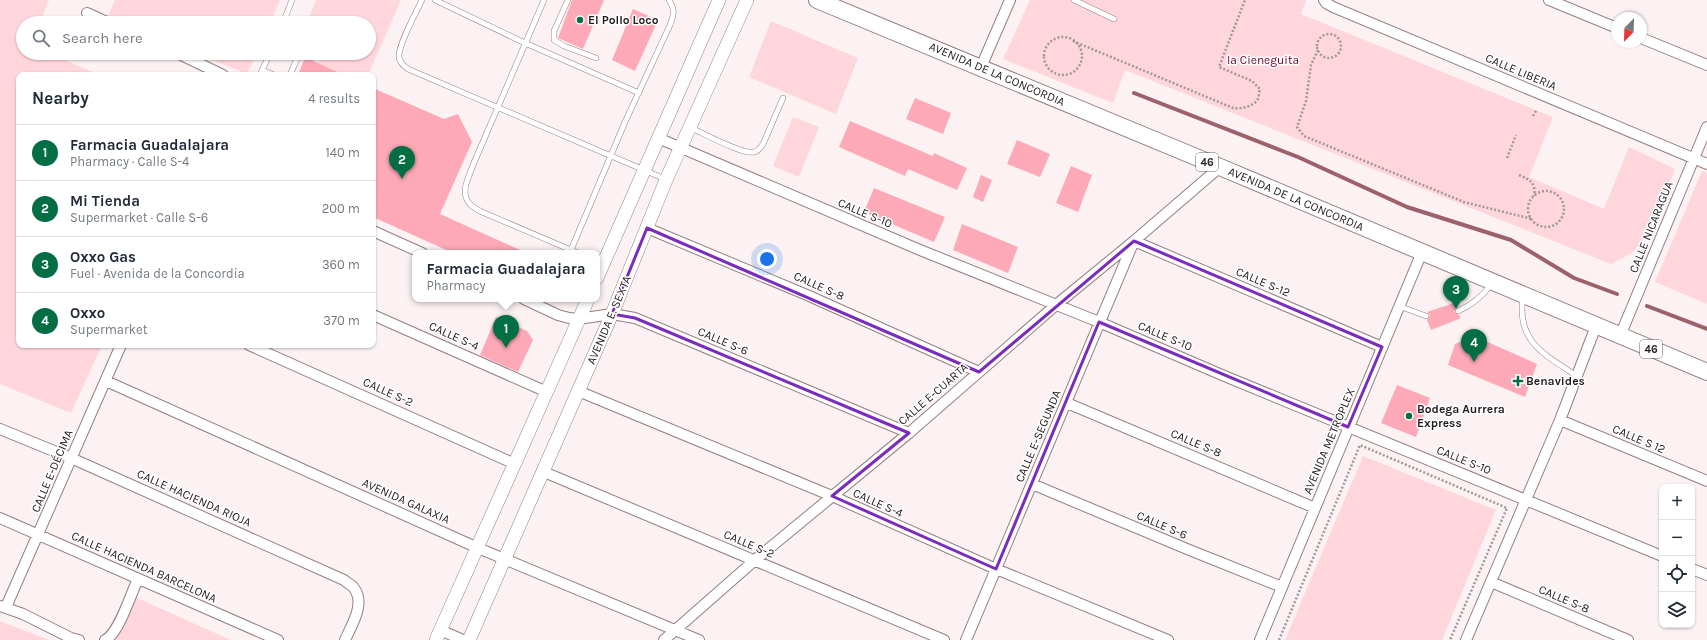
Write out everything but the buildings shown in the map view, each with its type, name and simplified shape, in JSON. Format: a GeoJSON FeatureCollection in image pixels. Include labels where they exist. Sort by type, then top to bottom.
{"type":"FeatureCollection","features":[{"type":"Feature","properties":{"kind":"main road","name":"AVENIDA DE LA CONCORDIA"},"geometry":{"type":"LineString","coordinates":[[817,0],[1220,167],[1707,372]]}},
{"type":"Feature","properties":{"kind":"street"},"geometry":{"type":"LineString","coordinates":[[600,262],[644,170],[719,0]]}},
{"type":"Feature","properties":{"kind":"street","name":"AVENIDA E. SEXTA"},"geometry":{"type":"LineString","coordinates":[[469,640],[612,314],[666,180],[747,0]]}},
{"type":"Feature","properties":{"kind":"street"},"geometry":{"type":"LineString","coordinates":[[981,68],[1010,0]]}},
{"type":"Feature","properties":{"kind":"street"},"geometry":{"type":"LineString","coordinates":[[1550,0],[1611,25]]}},
{"type":"Feature","properties":{"kind":"street","name":"CALLE LIBERIA"},"geometry":{"type":"LineString","coordinates":[[1325,2],[1707,164]]}},
{"type":"Feature","properties":{"kind":"street"},"geometry":{"type":"LineString","coordinates":[[87,13],[94,16]]}},
{"type":"Feature","properties":{"kind":"street"},"geometry":{"type":"LineString","coordinates":[[1647,40],[1707,65]]}},
{"type":"Feature","properties":{"kind":"street"},"geometry":{"type":"LineString","coordinates":[[192,60],[217,72]]}},
{"type":"Feature","properties":{"kind":"street","name":"CALLE NICARAGUA"},"geometry":{"type":"LineString","coordinates":[[1620,336],[1707,127]]}},
{"type":"Feature","properties":{"kind":"street","name":"CALLE S-10"},"geometry":{"type":"LineString","coordinates":[[658,138],[920,250],[1056,304],[1348,427],[1659,555]]}},
{"type":"Feature","properties":{"kind":"street","name":"CALLE E-CUARTA"},"geometry":{"type":"LineString","coordinates":[[664,640],[755,560],[909,433],[1056,304],[1134,241],[1220,167]]}},
{"type":"Feature","properties":{"kind":"street","name":"CALLE S-8"},"geometry":{"type":"LineString","coordinates":[[647,228],[807,295],[979,372]]}},
{"type":"Feature","properties":{"kind":"street"},"geometry":{"type":"LineString","coordinates":[[376,232],[415,250]]}},
{"type":"Feature","properties":{"kind":"street","name":"CALLE E-SEGUNDA"},"geometry":{"type":"LineString","coordinates":[[966,640],[1134,241]]}},
{"type":"Feature","properties":{"kind":"street","name":"CALLE S-12"},"geometry":{"type":"LineString","coordinates":[[1134,241],[1382,347]]}},
{"type":"Feature","properties":{"kind":"street","name":"AVENIDA METROPLEX"},"geometry":{"type":"LineString","coordinates":[[1260,640],[1422,252]]}},
{"type":"Feature","properties":{"kind":"street","name":"CALLE S-6"},"geometry":{"type":"LineString","coordinates":[[530,302],[558,315],[578,320],[612,314],[635,318],[909,433]]}},
{"type":"Feature","properties":{"kind":"street"},"geometry":{"type":"LineString","coordinates":[[463,640],[438,635],[587,302]]}},
{"type":"Feature","properties":{"kind":"street","name":"CALLE S-4"},"geometry":{"type":"LineString","coordinates":[[376,316],[547,392]]}},
{"type":"Feature","properties":{"kind":"street"},"geometry":{"type":"LineString","coordinates":[[1466,640],[1560,420],[1596,326]]}},
{"type":"Feature","properties":{"kind":"street","name":"CALLE E-DÉCIMA"},"geometry":{"type":"LineString","coordinates":[[3,607],[38,535],[120,348]]}},
{"type":"Feature","properties":{"kind":"street","name":"CALLE S-2"},"geometry":{"type":"LineString","coordinates":[[256,348],[515,464]]}},
{"type":"Feature","properties":{"kind":"street","name":"AVENIDA GALAXIA"},"geometry":{"type":"LineString","coordinates":[[106,381],[478,548],[699,640]]}},
{"type":"Feature","properties":{"kind":"street","name":"CALLE S-4"},"geometry":{"type":"LineString","coordinates":[[578,391],[832,496],[996,569],[1168,640]]}},
{"type":"Feature","properties":{"kind":"street","name":"CALLE S-8"},"geometry":{"type":"LineString","coordinates":[[1067,402],[1315,508]]}},
{"type":"Feature","properties":{"kind":"street","name":"CALLE S 12"},"geometry":{"type":"LineString","coordinates":[[1560,420],[1707,481]]}},
{"type":"Feature","properties":{"kind":"street","name":"CALLE HACIENDA RIOJA"},"geometry":{"type":"LineString","coordinates":[[0,429],[71,458],[344,580],[354,588],[359,598],[358,609],[344,640]]}},
{"type":"Feature","properties":{"kind":"street","name":"CALLE S-2"},"geometry":{"type":"LineString","coordinates":[[544,472],[944,640]]}},
{"type":"Feature","properties":{"kind":"street","name":"CALLE S-6"},"geometry":{"type":"LineString","coordinates":[[1032,484],[1187,550],[1282,587]]}},
{"type":"Feature","properties":{"kind":"street","name":"CALLE HACIENDA BARCELONA"},"geometry":{"type":"LineString","coordinates":[[0,518],[278,640]]}},
{"type":"Feature","properties":{"kind":"street"},"geometry":{"type":"LineString","coordinates":[[1695,570],[1707,575]]}},
{"type":"Feature","properties":{"kind":"street"},"geometry":{"type":"LineString","coordinates":[[105,640],[115,631],[138,579]]}},
{"type":"Feature","properties":{"kind":"street","name":"CALLE S-8"},"geometry":{"type":"LineString","coordinates":[[1491,582],[1628,640]]}},
{"type":"Feature","properties":{"kind":"street"},"geometry":{"type":"LineString","coordinates":[[3,607],[71,638],[79,640]]}},
{"type":"Feature","properties":{"kind":"lane"},"geometry":{"type":"LineString","coordinates":[[286,16],[292,0]]}},
{"type":"Feature","properties":{"kind":"lane"},"geometry":{"type":"LineString","coordinates":[[422,0],[401,47],[399,57],[402,64],[408,69],[611,155],[666,180]]}},
{"type":"Feature","properties":{"kind":"lane"},"geometry":{"type":"LineString","coordinates":[[435,0],[525,43],[639,92]]}},
{"type":"Feature","properties":{"kind":"lane"},"geometry":{"type":"LineString","coordinates":[[544,0],[465,186],[465,195],[469,203],[482,212],[571,250],[611,155],[674,15],[674,7],[669,0]]}},
{"type":"Feature","properties":{"kind":"lane"},"geometry":{"type":"LineString","coordinates":[[568,0],[554,31],[554,40],[558,44],[596,58]]}},
{"type":"Feature","properties":{"kind":"lane"},"geometry":{"type":"LineString","coordinates":[[1074,0],[1114,19]]}},
{"type":"Feature","properties":{"kind":"lane"},"geometry":{"type":"LineString","coordinates":[[261,72],[267,60]]}},
{"type":"Feature","properties":{"kind":"lane"},"geometry":{"type":"LineString","coordinates":[[291,72],[297,60]]}},
{"type":"Feature","properties":{"kind":"lane"},"geometry":{"type":"LineString","coordinates":[[690,128],[737,148],[753,153],[759,150],[763,144],[783,98]]}},
{"type":"Feature","properties":{"kind":"lane"},"geometry":{"type":"LineString","coordinates":[[1458,311],[1474,303],[1487,290],[1492,282]]}},
{"type":"Feature","properties":{"kind":"lane"},"geometry":{"type":"LineString","coordinates":[[1523,295],[1522,321],[1524,330],[1530,340],[1545,355],[1577,376]]}},
{"type":"Feature","properties":{"kind":"lane"},"geometry":{"type":"LineString","coordinates":[[1399,306],[1426,316]]}},
{"type":"Feature","properties":{"kind":"path"},"geometry":{"type":"LineString","coordinates":[[1074,41],[1082,52],[1081,64],[1078,69],[1073,73],[1062,76],[1050,71],[1044,61],[1045,49],[1048,44],[1059,38],[1065,37],[1233,108],[1240,109],[1250,106],[1258,100],[1260,89],[1252,81],[1219,67],[1245,0]]}},
{"type":"Feature","properties":{"kind":"path"},"geometry":{"type":"LineString","coordinates":[[1318,50],[1323,56],[1334,56],[1340,48],[1339,40],[1334,35],[1330,34],[1322,36],[1317,42],[1318,50],[1311,65],[1306,101],[1298,127],[1304,136],[1464,202],[1532,219],[1541,226],[1553,226],[1558,223],[1564,212],[1562,201],[1554,193],[1542,192],[1534,196]]}},
{"type":"Feature","properties":{"kind":"path"},"geometry":{"type":"LineString","coordinates":[[1532,116],[1537,109]]}},
{"type":"Feature","properties":{"kind":"path"},"geometry":{"type":"LineString","coordinates":[[1507,158],[1516,135]]}},
{"type":"Feature","properties":{"kind":"path"},"geometry":{"type":"LineString","coordinates":[[1519,175],[1530,180],[1535,188],[1534,196],[1528,208],[1532,219]]}},
{"type":"Feature","properties":{"kind":"path"},"geometry":{"type":"LineString","coordinates":[[1279,640],[1360,445],[1506,508],[1450,640]]}},
{"type":"Feature","properties":{"kind":"highlighted area"},"geometry":{"type":"Polygon","coordinates":[[[647,228],[979,372],[1134,241],[1382,347],[1348,427],[1099,322],[996,569],[832,496],[909,433],[635,318],[612,314],[647,228]]]}},
{"type":"Feature","properties":{"kind":"green space"},"geometry":{"type":"Polygon","coordinates":[[[0,0],[49,0],[43,16],[16,16],[16,60],[65,60],[92,72],[16,72],[16,348],[101,348],[71,413],[0,384],[0,0]]]}},
{"type":"Feature","properties":{"kind":"green space"},"geometry":{"type":"Polygon","coordinates":[[[115,0],[280,0],[273,16],[108,16],[115,0]]]}},
{"type":"Feature","properties":{"kind":"green space"},"geometry":{"type":"Polygon","coordinates":[[[316,0],[401,0],[376,57],[376,16],[310,16],[316,0]]]}},
{"type":"Feature","properties":{"kind":"green space","name":"la Cieneguita"},"geometry":{"type":"Polygon","coordinates":[[[1030,0],[1306,0],[1301,14],[1553,117],[1529,177],[1604,209],[1629,147],[1675,169],[1649,233],[1632,253],[1611,264],[1125,70],[1113,103],[1003,59],[1030,0]]]}},
{"type":"Feature","properties":{"kind":"green space"},"geometry":{"type":"Polygon","coordinates":[[[771,21],[858,58],[836,114],[749,77],[771,21]]]}},
{"type":"Feature","properties":{"kind":"green space"},"geometry":{"type":"Polygon","coordinates":[[[213,60],[254,60],[248,72],[242,72],[213,60]]]}},
{"type":"Feature","properties":{"kind":"green space"},"geometry":{"type":"Polygon","coordinates":[[[320,60],[375,60],[369,72],[338,72],[318,63],[320,60]]]}},
{"type":"Feature","properties":{"kind":"green space"},"geometry":{"type":"Polygon","coordinates":[[[793,117],[819,127],[799,177],[773,166],[793,117]]]}},
{"type":"Feature","properties":{"kind":"green space"},"geometry":{"type":"Polygon","coordinates":[[[1702,171],[1707,173],[1707,304],[1655,282],[1702,171]]]}},
{"type":"Feature","properties":{"kind":"green space"},"geometry":{"type":"Polygon","coordinates":[[[1363,456],[1496,510],[1442,640],[1285,640],[1363,456]]]}},
{"type":"Feature","properties":{"kind":"green space"},"geometry":{"type":"Polygon","coordinates":[[[135,597],[231,640],[116,640],[135,597]]]}},
{"type":"Feature","properties":{"kind":"green space"},"geometry":{"type":"Polygon","coordinates":[[[0,621],[49,640],[0,640],[0,621]]]}},
{"type":"Feature","properties":{"kind":"waterway"},"geometry":{"type":"LineString","coordinates":[[1134,93],[1298,157],[1407,207],[1511,240],[1574,278],[1617,294]]}},
{"type":"Feature","properties":{"kind":"waterway"},"geometry":{"type":"LineString","coordinates":[[1647,306],[1707,329]]}},
{"type":"Feature","properties":{"kind":"place","name":"El Pollo Loco"},"geometry":{"type":"Point","coordinates":[580,20]}},
{"type":"Feature","properties":{"kind":"place","name":"Mi Tienda"},"geometry":{"type":"Point","coordinates":[402,179]}},
{"type":"Feature","properties":{"kind":"place","name":"Oxxo Gas"},"geometry":{"type":"Point","coordinates":[1456,309]}},
{"type":"Feature","properties":{"kind":"place","name":"Farmacia Guadalajara"},"geometry":{"type":"Point","coordinates":[506,348]}},
{"type":"Feature","properties":{"kind":"place","name":"Oxxo"},"geometry":{"type":"Point","coordinates":[1474,362]}},
{"type":"Feature","properties":{"kind":"place","name":"Benavides"},"geometry":{"type":"Point","coordinates":[1518,381]}},
{"type":"Feature","properties":{"kind":"place","name":"Bodega Aurrera Express"},"geometry":{"type":"Point","coordinates":[1409,416]}}]}
